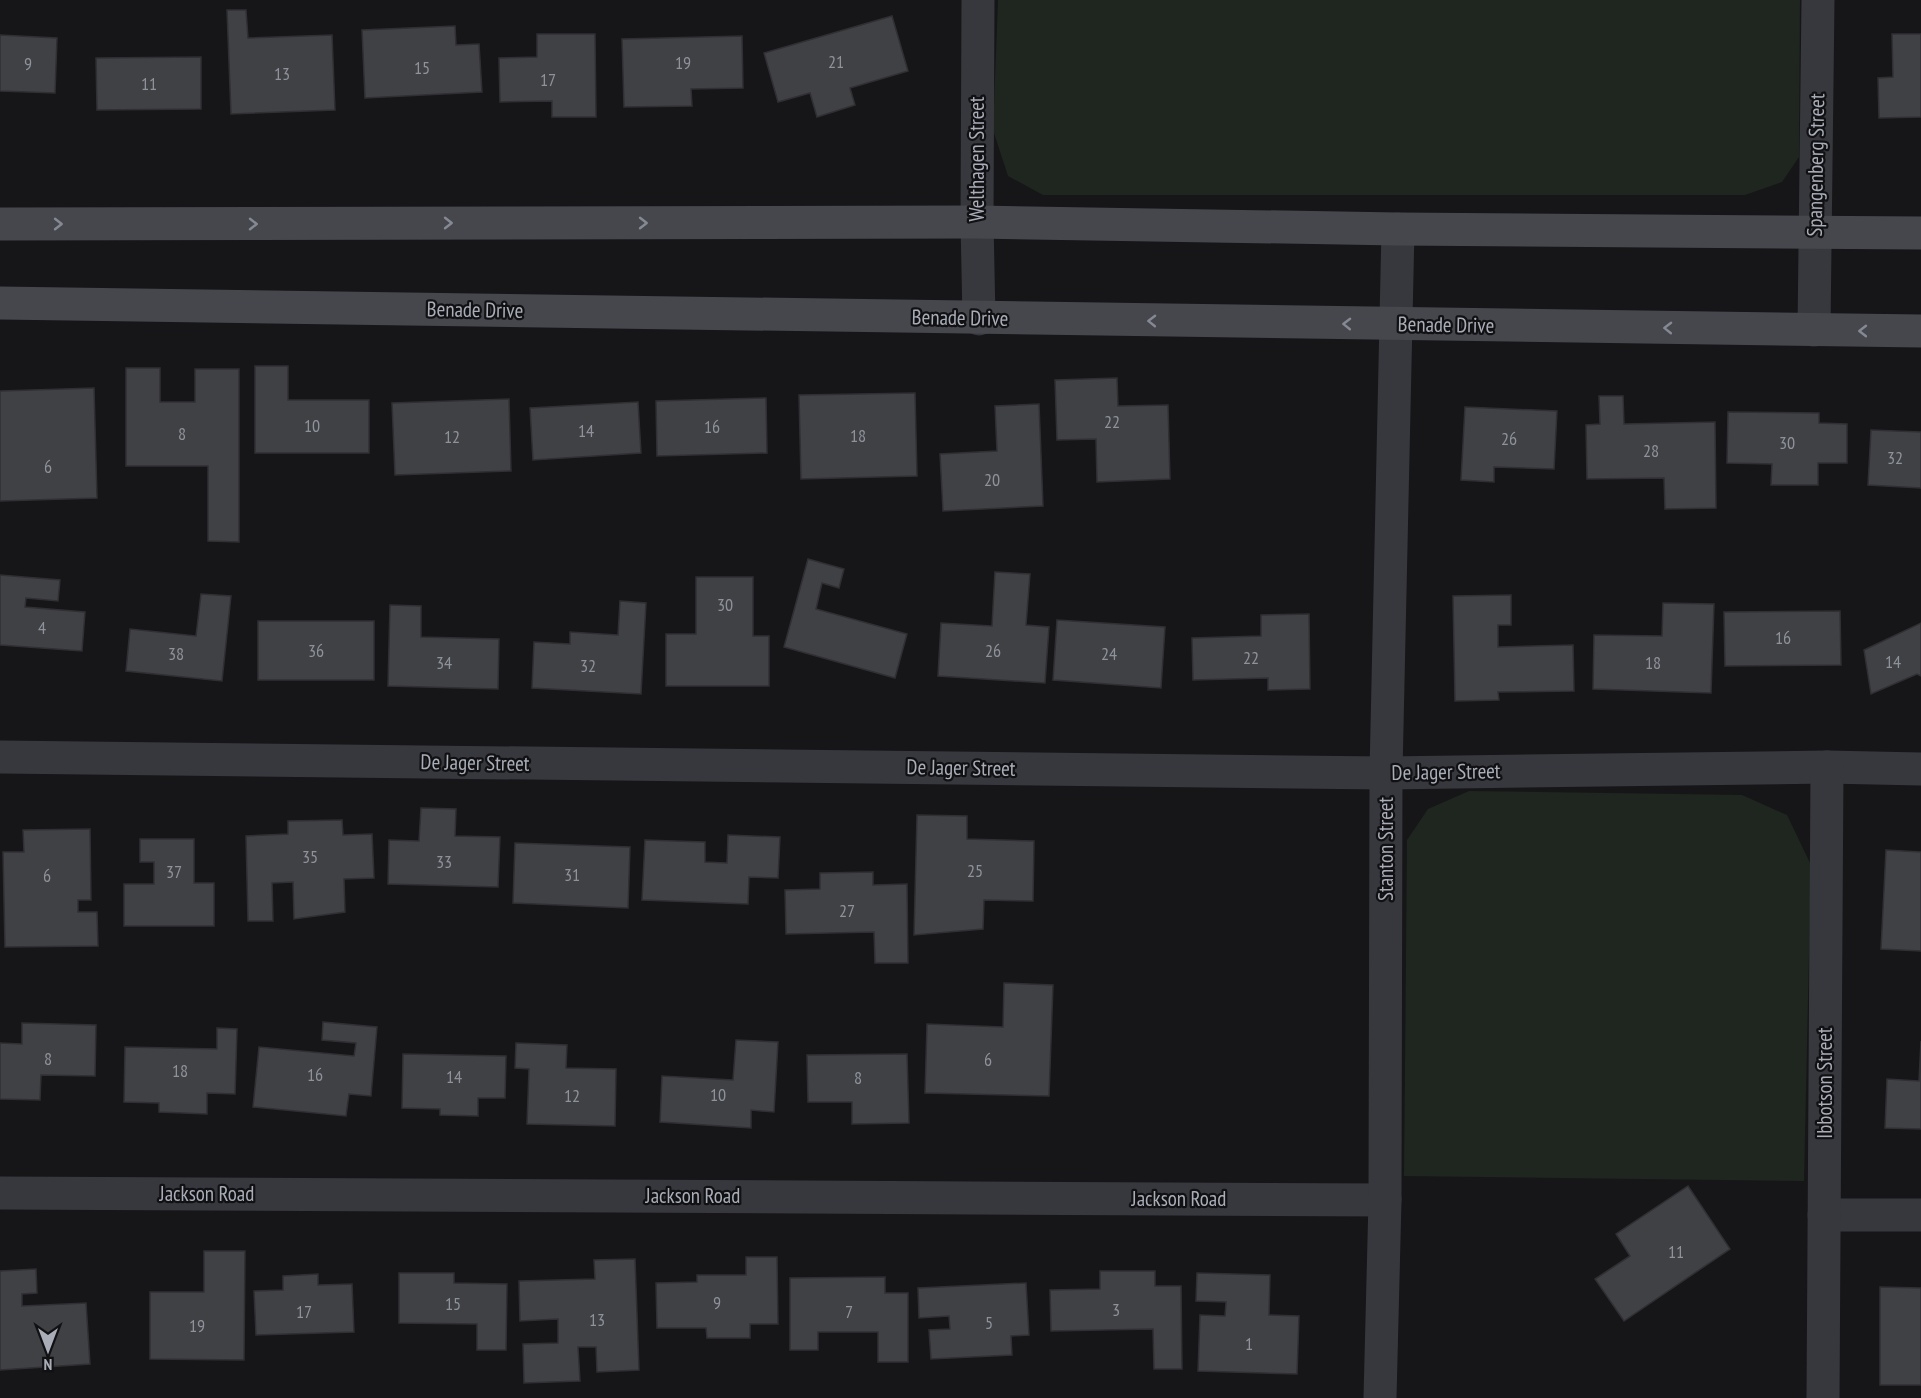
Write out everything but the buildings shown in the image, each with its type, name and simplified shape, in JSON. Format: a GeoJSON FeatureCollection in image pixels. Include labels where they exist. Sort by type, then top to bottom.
{"type":"FeatureCollection","features":[{"type":"Feature","properties":{"kind":"street","name":"Welthagen Street"},"geometry":{"type":"LineString","coordinates":[[978,0],[979,319]]}},
{"type":"Feature","properties":{"kind":"street","name":"Spangenberg Street"},"geometry":{"type":"LineString","coordinates":[[1814,330],[1818,0]]}},
{"type":"Feature","properties":{"kind":"street"},"geometry":{"type":"LineString","coordinates":[[0,224],[977,222],[1398,229],[1921,233]]}},
{"type":"Feature","properties":{"kind":"street","name":"Stanton Street"},"geometry":{"type":"LineString","coordinates":[[1380,1398],[1385,1200],[1386,773],[1398,229]]}},
{"type":"Feature","properties":{"kind":"street","name":"Benade Drive"},"geometry":{"type":"LineString","coordinates":[[0,303],[1921,331]]}},
{"type":"Feature","properties":{"kind":"street","name":"De Jager Street"},"geometry":{"type":"LineString","coordinates":[[0,757],[1386,773],[1827,767],[1921,769]]}},
{"type":"Feature","properties":{"kind":"street","name":"Ibbotson Street"},"geometry":{"type":"LineString","coordinates":[[1823,1398],[1827,767]]}},
{"type":"Feature","properties":{"kind":"street","name":"Jackson Road"},"geometry":{"type":"LineString","coordinates":[[0,1193],[1385,1200]]}},
{"type":"Feature","properties":{"kind":"street"},"geometry":{"type":"LineString","coordinates":[[1824,1215],[1921,1215]]}},
{"type":"Feature","properties":{"kind":"shaded area"},"geometry":{"type":"Polygon","coordinates":[[[998,0],[1800,0],[1799,157],[1782,182],[1745,195],[1043,195],[1008,176],[993,130],[998,0]]]}},
{"type":"Feature","properties":{"kind":"shaded area"},"geometry":{"type":"Polygon","coordinates":[[[1469,791],[1742,795],[1787,815],[1811,865],[1804,1181],[1404,1176],[1407,840],[1428,809],[1469,791]]]}}]}
